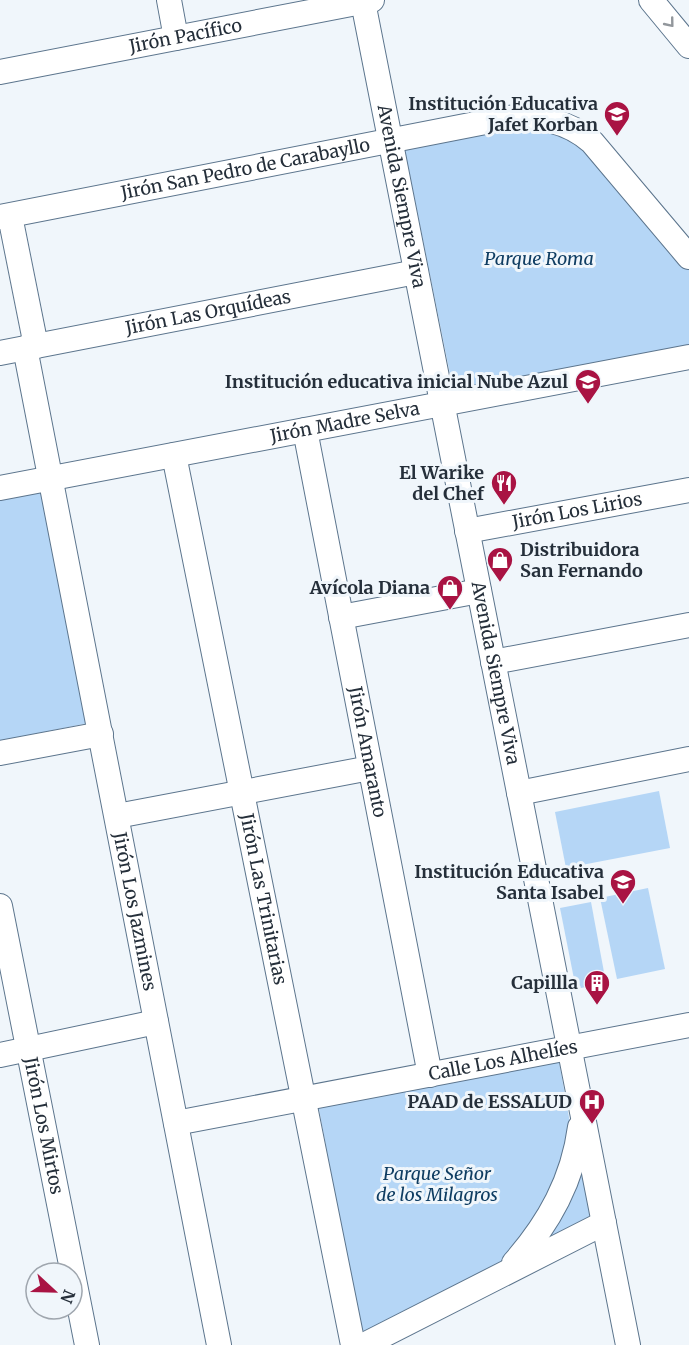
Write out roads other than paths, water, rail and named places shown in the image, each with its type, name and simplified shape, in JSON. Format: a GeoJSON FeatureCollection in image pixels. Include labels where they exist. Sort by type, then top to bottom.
{"type":"FeatureCollection","features":[{"type":"Feature","properties":{"kind":"street"},"geometry":{"type":"LineString","coordinates":[[169,0],[176,38]]}},
{"type":"Feature","properties":{"kind":"street"},"geometry":{"type":"LineString","coordinates":[[651,0],[689,46]]}},
{"type":"Feature","properties":{"kind":"street","name":"Jirón Pacífico"},"geometry":{"type":"LineString","coordinates":[[0,72],[367,1]]}},
{"type":"Feature","properties":{"kind":"street","name":"Avenida Siempre Viva"},"geometry":{"type":"LineString","coordinates":[[367,1],[390,140],[628,1345]]}},
{"type":"Feature","properties":{"kind":"street","name":"Jirón San Pedro de Carabayllo"},"geometry":{"type":"LineString","coordinates":[[5,217],[506,118],[545,118],[580,132],[592,142],[689,257]]}},
{"type":"Feature","properties":{"kind":"street","name":"Jirón Los Jazmines"},"geometry":{"type":"LineString","coordinates":[[5,217],[30,347],[51,478],[219,1345]]}},
{"type":"Feature","properties":{"kind":"street","name":"Jirón Las Orquídeas"},"geometry":{"type":"LineString","coordinates":[[0,353],[416,272]]}},
{"type":"Feature","properties":{"kind":"street","name":"Jirón Madre Selva"},"geometry":{"type":"LineString","coordinates":[[0,488],[689,357]]}},
{"type":"Feature","properties":{"kind":"street","name":"Jirón Amaranto"},"geometry":{"type":"LineString","coordinates":[[305,430],[430,1075]]}},
{"type":"Feature","properties":{"kind":"street","name":"Jirón Las Trinitarias"},"geometry":{"type":"LineString","coordinates":[[174,455],[353,1345]]}},
{"type":"Feature","properties":{"kind":"street","name":"Jirón Los Lirios"},"geometry":{"type":"LineString","coordinates":[[467,531],[689,490]]}},
{"type":"Feature","properties":{"kind":"street"},"geometry":{"type":"LineString","coordinates":[[341,617],[479,591]]}},
{"type":"Feature","properties":{"kind":"street"},"geometry":{"type":"LineString","coordinates":[[493,662],[689,626]]}},
{"type":"Feature","properties":{"kind":"street"},"geometry":{"type":"LineString","coordinates":[[0,753],[101,734]]}},
{"type":"Feature","properties":{"kind":"street"},"geometry":{"type":"LineString","coordinates":[[519,793],[689,759]]}},
{"type":"Feature","properties":{"kind":"street"},"geometry":{"type":"LineString","coordinates":[[117,816],[370,768]]}},
{"type":"Feature","properties":{"kind":"street","name":"Jirón Los Mirtos"},"geometry":{"type":"LineString","coordinates":[[0,906],[87,1345]]}},
{"type":"Feature","properties":{"kind":"street"},"geometry":{"type":"LineString","coordinates":[[0,1055],[156,1023]]}},
{"type":"Feature","properties":{"kind":"street","name":"Calle Los Alhelíes"},"geometry":{"type":"LineString","coordinates":[[176,1123],[689,1025]]}},
{"type":"Feature","properties":{"kind":"street"},"geometry":{"type":"LineString","coordinates":[[506,1272],[538,1235],[561,1195],[577,1150],[582,1113]]}},
{"type":"Feature","properties":{"kind":"street"},"geometry":{"type":"LineString","coordinates":[[364,1345],[604,1223]]}},
{"type":"Feature","properties":{"kind":"place","name":"Institución Educativa Jafet Korban"},"geometry":{"type":"Point","coordinates":[617,137]}},
{"type":"Feature","properties":{"kind":"place","name":"Institución educativa inicial Nube Azul"},"geometry":{"type":"Point","coordinates":[588,405]}},
{"type":"Feature","properties":{"kind":"place","name":"El Warike del Chef"},"geometry":{"type":"Point","coordinates":[504,506]}},
{"type":"Feature","properties":{"kind":"place","name":"Distribuidora San Fernando"},"geometry":{"type":"Point","coordinates":[500,583]}},
{"type":"Feature","properties":{"kind":"place","name":"Avícola Diana"},"geometry":{"type":"Point","coordinates":[450,611]}},
{"type":"Feature","properties":{"kind":"place","name":"Institución Educativa Santa Isabel"},"geometry":{"type":"Point","coordinates":[623,905]}},
{"type":"Feature","properties":{"kind":"place","name":"Capillla"},"geometry":{"type":"Point","coordinates":[597,1006]}},
{"type":"Feature","properties":{"kind":"place","name":"PAAD de ESSALUD"},"geometry":{"type":"Point","coordinates":[592,1125]}},
{"type":"Feature","properties":{"kind":"park label","name":"Parque Roma"},"geometry":{"type":"Point","coordinates":[539,259]}},
{"type":"Feature","properties":{"kind":"park label","name":"Parque Señor de los Milagros"},"geometry":{"type":"Point","coordinates":[437,1184]}}]}
